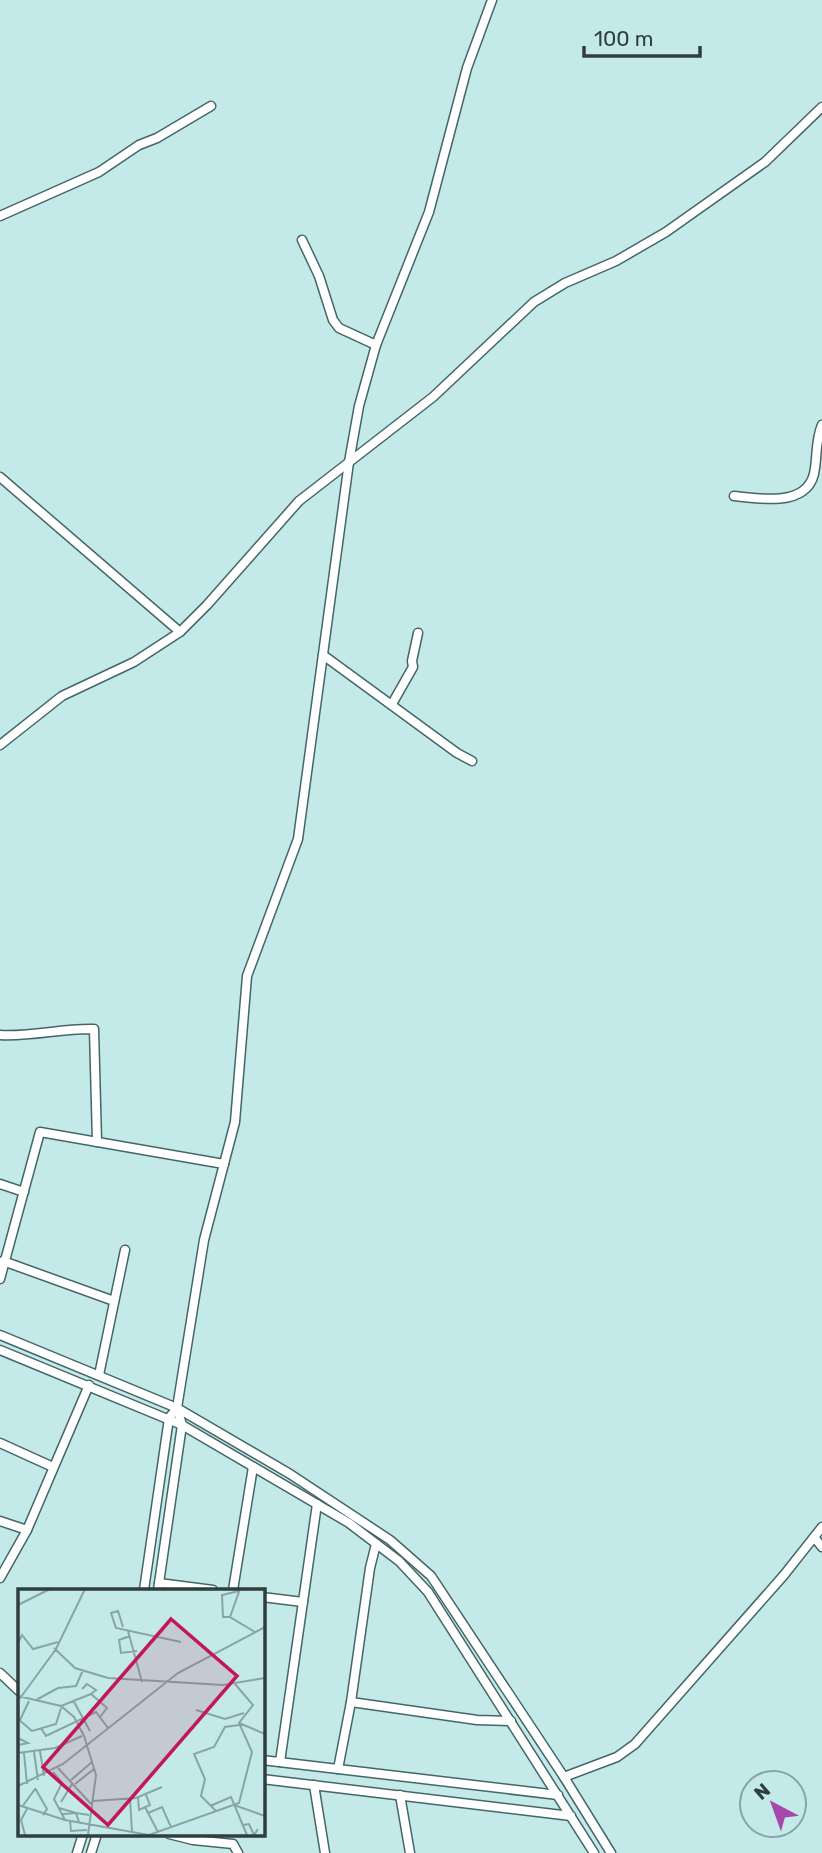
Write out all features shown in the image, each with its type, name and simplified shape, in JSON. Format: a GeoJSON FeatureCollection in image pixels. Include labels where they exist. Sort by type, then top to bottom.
{"type":"FeatureCollection","features":[{"type":"Feature","properties":{"kind":"street"},"geometry":{"type":"LineString","coordinates":[[186,1589],[159,1587],[181,1425],[177,1408],[204,1240],[235,1122],[247,976],[298,839],[349,461],[359,405],[376,345],[429,212],[467,68],[492,0]]}},
{"type":"Feature","properties":{"kind":"street"},"geometry":{"type":"LineString","coordinates":[[0,216],[99,172],[139,145],[157,138],[211,106]]}},
{"type":"Feature","properties":{"kind":"street"},"geometry":{"type":"LineString","coordinates":[[0,745],[62,696],[134,662],[180,632],[299,501],[440,391],[534,302],[565,283],[616,261],[666,232],[765,162],[822,107]]}},
{"type":"Feature","properties":{"kind":"street"},"geometry":{"type":"LineString","coordinates":[[302,240],[320,276],[333,320],[339,328],[376,345]]}},
{"type":"Feature","properties":{"kind":"street"},"geometry":{"type":"LineString","coordinates":[[734,496],[785,499],[808,488],[814,476],[822,425]]}},
{"type":"Feature","properties":{"kind":"street"},"geometry":{"type":"LineString","coordinates":[[0,477],[180,632]]}},
{"type":"Feature","properties":{"kind":"street"},"geometry":{"type":"LineString","coordinates":[[392,704],[413,667],[418,633]]}},
{"type":"Feature","properties":{"kind":"street"},"geometry":{"type":"LineString","coordinates":[[323,655],[457,753],[472,761]]}},
{"type":"Feature","properties":{"kind":"street"},"geometry":{"type":"LineString","coordinates":[[0,1035],[50,1034],[69,1029],[94,1029],[97,1142]]}},
{"type":"Feature","properties":{"kind":"street"},"geometry":{"type":"LineString","coordinates":[[0,1279],[2,1261],[40,1132],[224,1164]]}},
{"type":"Feature","properties":{"kind":"street"},"geometry":{"type":"LineString","coordinates":[[0,1184],[24,1192]]}},
{"type":"Feature","properties":{"kind":"street"},"geometry":{"type":"LineString","coordinates":[[99,1375],[125,1250]]}},
{"type":"Feature","properties":{"kind":"street"},"geometry":{"type":"LineString","coordinates":[[2,1261],[114,1300]]}},
{"type":"Feature","properties":{"kind":"street"},"geometry":{"type":"LineString","coordinates":[[0,1335],[177,1408],[341,1506],[390,1540],[430,1576],[564,1777],[611,1853]]}},
{"type":"Feature","properties":{"kind":"street"},"geometry":{"type":"LineString","coordinates":[[0,1350],[169,1418],[349,1523],[399,1560],[428,1592],[594,1853]]}},
{"type":"Feature","properties":{"kind":"street"},"geometry":{"type":"LineString","coordinates":[[0,1578],[27,1530],[89,1385]]}},
{"type":"Feature","properties":{"kind":"street"},"geometry":{"type":"LineString","coordinates":[[144,1589],[169,1418],[177,1408]]}},
{"type":"Feature","properties":{"kind":"street"},"geometry":{"type":"LineString","coordinates":[[0,1443],[53,1466]]}},
{"type":"Feature","properties":{"kind":"street"},"geometry":{"type":"LineString","coordinates":[[233,1589],[253,1467]]}},
{"type":"Feature","properties":{"kind":"street"},"geometry":{"type":"LineString","coordinates":[[280,1762],[317,1504]]}},
{"type":"Feature","properties":{"kind":"street"},"geometry":{"type":"LineString","coordinates":[[0,1521],[27,1530]]}},
{"type":"Feature","properties":{"kind":"street"},"geometry":{"type":"LineString","coordinates":[[564,1777],[617,1757],[635,1744],[784,1575],[822,1527]]}},
{"type":"Feature","properties":{"kind":"street"},"geometry":{"type":"LineString","coordinates":[[814,1537],[822,1547]]}},
{"type":"Feature","properties":{"kind":"street"},"geometry":{"type":"LineString","coordinates":[[338,1769],[376,1544]]}},
{"type":"Feature","properties":{"kind":"street"},"geometry":{"type":"LineString","coordinates":[[264,1597],[303,1602]]}},
{"type":"Feature","properties":{"kind":"street"},"geometry":{"type":"LineString","coordinates":[[0,1673],[18,1690]]}},
{"type":"Feature","properties":{"kind":"street"},"geometry":{"type":"LineString","coordinates":[[351,1702],[477,1720],[511,1721]]}},
{"type":"Feature","properties":{"kind":"street"},"geometry":{"type":"LineString","coordinates":[[264,1760],[558,1795]]}},
{"type":"Feature","properties":{"kind":"street"},"geometry":{"type":"LineString","coordinates":[[264,1779],[571,1816]]}},
{"type":"Feature","properties":{"kind":"street"},"geometry":{"type":"LineString","coordinates":[[314,1785],[326,1853]]}},
{"type":"Feature","properties":{"kind":"street"},"geometry":{"type":"LineString","coordinates":[[400,1796],[410,1853]]}},
{"type":"Feature","properties":{"kind":"street"},"geometry":{"type":"LineString","coordinates":[[77,1853],[82,1836]]}},
{"type":"Feature","properties":{"kind":"street"},"geometry":{"type":"LineString","coordinates":[[91,1853],[96,1836]]}},
{"type":"Feature","properties":{"kind":"street"},"geometry":{"type":"LineString","coordinates":[[182,1836],[233,1844],[238,1853]]}}]}
